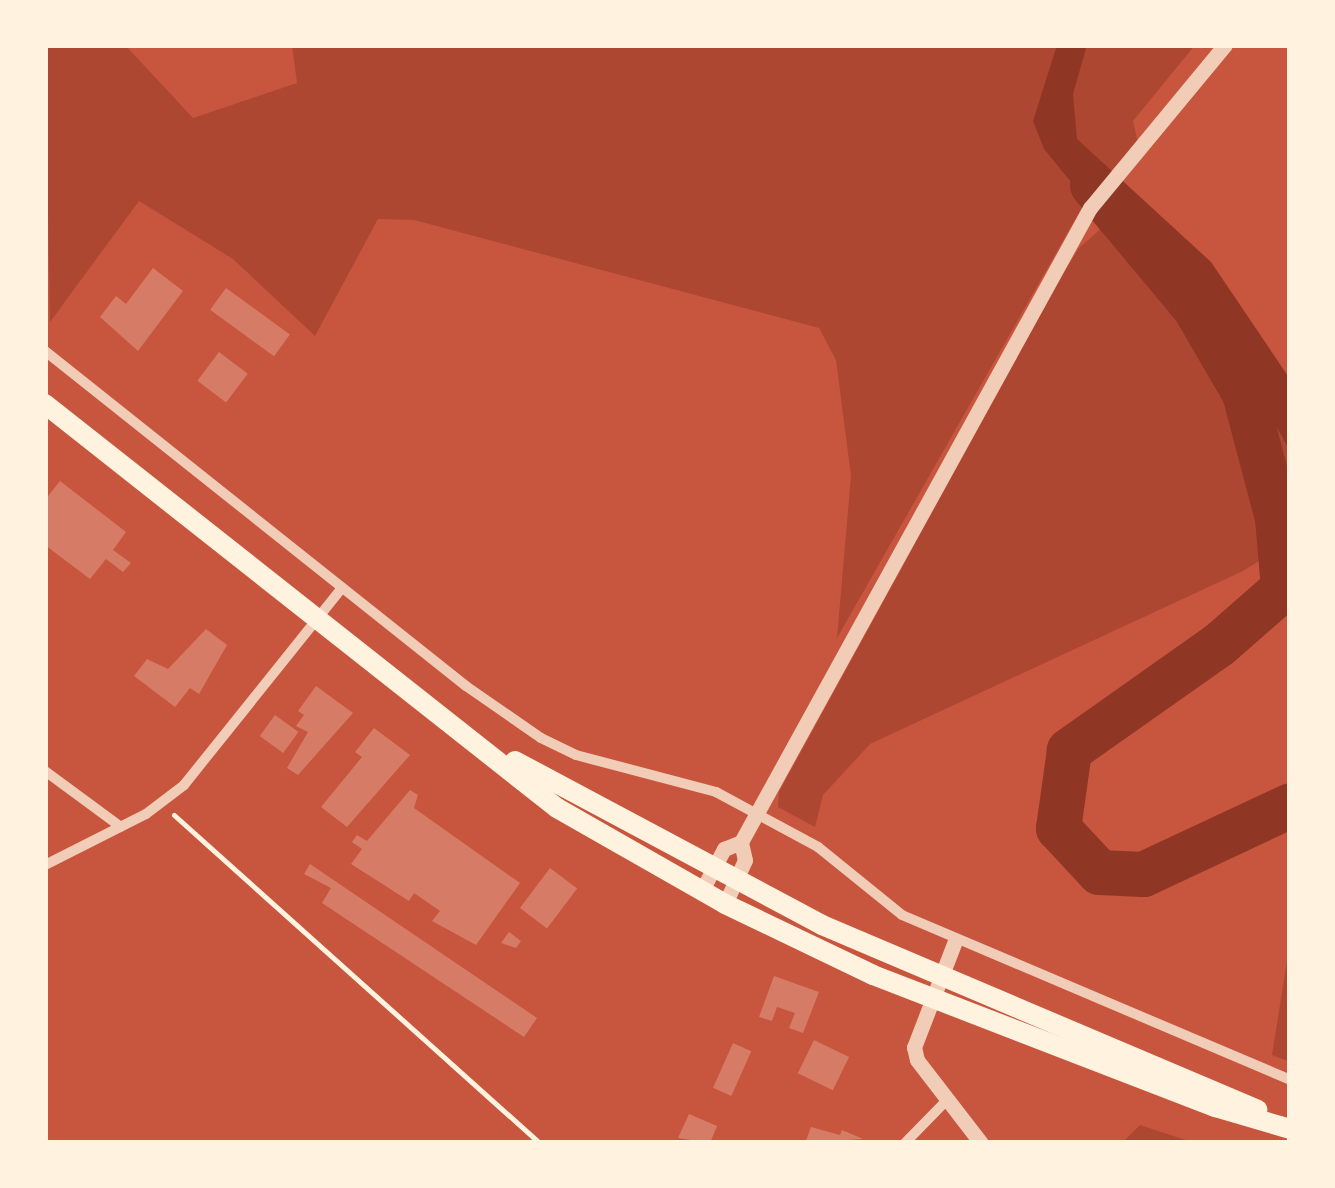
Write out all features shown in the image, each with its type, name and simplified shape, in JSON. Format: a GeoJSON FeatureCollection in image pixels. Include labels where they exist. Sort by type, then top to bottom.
{"type":"FeatureCollection","features":[{"type":"Feature","properties":{"kind":"main road"},"geometry":{"type":"LineString","coordinates":[[45,404],[557,808],[725,904],[930,998],[1215,1107],[1290,1129]]}},
{"type":"Feature","properties":{"kind":"main road"},"geometry":{"type":"LineString","coordinates":[[461,730],[736,883],[940,975],[1235,1099],[1290,1129]]}},
{"type":"Feature","properties":{"kind":"street"},"geometry":{"type":"LineString","coordinates":[[702,890],[724,849],[741,842],[1090,208],[1225,45]]}},
{"type":"Feature","properties":{"kind":"street"},"geometry":{"type":"LineString","coordinates":[[45,351],[342,588],[541,738],[608,765],[682,778],[757,813],[818,848],[889,907],[955,941],[1290,1080]]}},
{"type":"Feature","properties":{"kind":"street"},"geometry":{"type":"LineString","coordinates":[[45,865],[122,827],[162,802],[216,750],[342,588]]}},
{"type":"Feature","properties":{"kind":"street"},"geometry":{"type":"LineString","coordinates":[[45,771],[122,827]]}},
{"type":"Feature","properties":{"kind":"street"},"geometry":{"type":"LineString","coordinates":[[725,904],[746,860],[741,842]]}},
{"type":"Feature","properties":{"kind":"street"},"geometry":{"type":"LineString","coordinates":[[955,941],[917,1029],[916,1060],[982,1143]]}},
{"type":"Feature","properties":{"kind":"street"},"geometry":{"type":"LineString","coordinates":[[905,1143],[948,1100]]}},
{"type":"Feature","properties":{"kind":"path"},"geometry":{"type":"LineString","coordinates":[[162,802],[539,1143]]}},
{"type":"Feature","properties":{"kind":"shaded area"},"geometry":{"type":"Polygon","coordinates":[[[45,45],[125,45],[193,118],[297,83],[292,45],[1195,45],[1133,121],[1138,143],[1110,172],[1096,159],[1089,195],[837,638],[851,476],[836,360],[819,328],[414,220],[378,219],[315,336],[233,259],[139,201],[50,322],[45,45]]]}},
{"type":"Feature","properties":{"kind":"shaded area"},"geometry":{"type":"Polygon","coordinates":[[[1057,45],[1087,45],[1073,94],[1077,139],[1211,262],[1290,379],[1290,451],[1217,319],[1176,271],[1071,182],[1044,149],[1033,121],[1057,45]]]}},
{"type":"Feature","properties":{"kind":"shaded area"},"geometry":{"type":"Polygon","coordinates":[[[1107,210],[1176,271],[1248,366],[1290,451],[1290,518],[1272,535],[1273,552],[1243,571],[870,744],[823,795],[815,827],[778,807],[779,792],[1062,275],[1079,248],[1105,225],[1098,221],[1107,210]]]}},
{"type":"Feature","properties":{"kind":"shaded area"},"geometry":{"type":"Polygon","coordinates":[[[1290,942],[1290,1062],[1272,1055],[1290,942]]]}},
{"type":"Feature","properties":{"kind":"shaded area"},"geometry":{"type":"Polygon","coordinates":[[[1140,1125],[1195,1143],[1122,1143],[1140,1125]]]}},
{"type":"Feature","properties":{"kind":"building"},"geometry":{"type":"Polygon","coordinates":[[[153,268],[183,291],[138,351],[100,317],[116,296],[126,304],[153,268]]]}},
{"type":"Feature","properties":{"kind":"building"},"geometry":{"type":"Polygon","coordinates":[[[226,288],[290,334],[274,356],[210,310],[226,288]]]}},
{"type":"Feature","properties":{"kind":"building"},"geometry":{"type":"Polygon","coordinates":[[[219,352],[248,374],[226,402],[197,381],[219,352]]]}},
{"type":"Feature","properties":{"kind":"building"},"geometry":{"type":"Polygon","coordinates":[[[60,481],[126,532],[113,550],[131,563],[123,572],[106,559],[90,579],[45,545],[45,500],[60,481]]]}},
{"type":"Feature","properties":{"kind":"building"},"geometry":{"type":"Polygon","coordinates":[[[206,629],[227,645],[199,694],[190,688],[175,707],[134,676],[147,659],[168,669],[206,629]]]}},
{"type":"Feature","properties":{"kind":"building"},"geometry":{"type":"Polygon","coordinates":[[[316,686],[353,713],[298,775],[287,768],[308,732],[296,726],[304,715],[298,711],[316,686]]]}},
{"type":"Feature","properties":{"kind":"building"},"geometry":{"type":"Polygon","coordinates":[[[275,715],[298,732],[283,753],[260,736],[275,715]]]}},
{"type":"Feature","properties":{"kind":"building"},"geometry":{"type":"Polygon","coordinates":[[[374,728],[410,755],[347,827],[321,807],[362,757],[355,752],[374,728]]]}},
{"type":"Feature","properties":{"kind":"building"},"geometry":{"type":"Polygon","coordinates":[[[410,790],[418,795],[414,808],[520,883],[476,945],[432,921],[440,911],[414,893],[409,901],[351,864],[362,849],[352,842],[357,835],[367,841],[410,790]]]}},
{"type":"Feature","properties":{"kind":"building"},"geometry":{"type":"Polygon","coordinates":[[[310,864],[537,1018],[524,1037],[322,903],[331,888],[304,874],[310,864]]]}},
{"type":"Feature","properties":{"kind":"building"},"geometry":{"type":"Polygon","coordinates":[[[550,868],[577,888],[547,928],[520,908],[550,868]]]}},
{"type":"Feature","properties":{"kind":"building"},"geometry":{"type":"Polygon","coordinates":[[[509,932],[521,941],[516,948],[501,943],[509,932]]]}},
{"type":"Feature","properties":{"kind":"building"},"geometry":{"type":"Polygon","coordinates":[[[774,976],[819,992],[803,1033],[789,1028],[795,1013],[777,1007],[772,1021],[759,1017],[774,976]]]}},
{"type":"Feature","properties":{"kind":"building"},"geometry":{"type":"Polygon","coordinates":[[[814,1040],[849,1057],[833,1090],[798,1073],[814,1040]]]}},
{"type":"Feature","properties":{"kind":"building"},"geometry":{"type":"Polygon","coordinates":[[[733,1043],[751,1051],[731,1096],[713,1088],[733,1043]]]}},
{"type":"Feature","properties":{"kind":"building"},"geometry":{"type":"Polygon","coordinates":[[[689,1114],[717,1126],[710,1143],[678,1138],[689,1114]]]}},
{"type":"Feature","properties":{"kind":"building"},"geometry":{"type":"Polygon","coordinates":[[[811,1127],[840,1135],[842,1130],[863,1139],[805,1143],[811,1127]]]}},
{"type":"Feature","properties":{"kind":"waterway"},"geometry":{"type":"LineString","coordinates":[[1092,185],[1194,307],[1244,393],[1277,518],[1283,588],[1219,644],[1069,750],[1058,828],[1099,872],[1143,874],[1290,805]]}}]}
